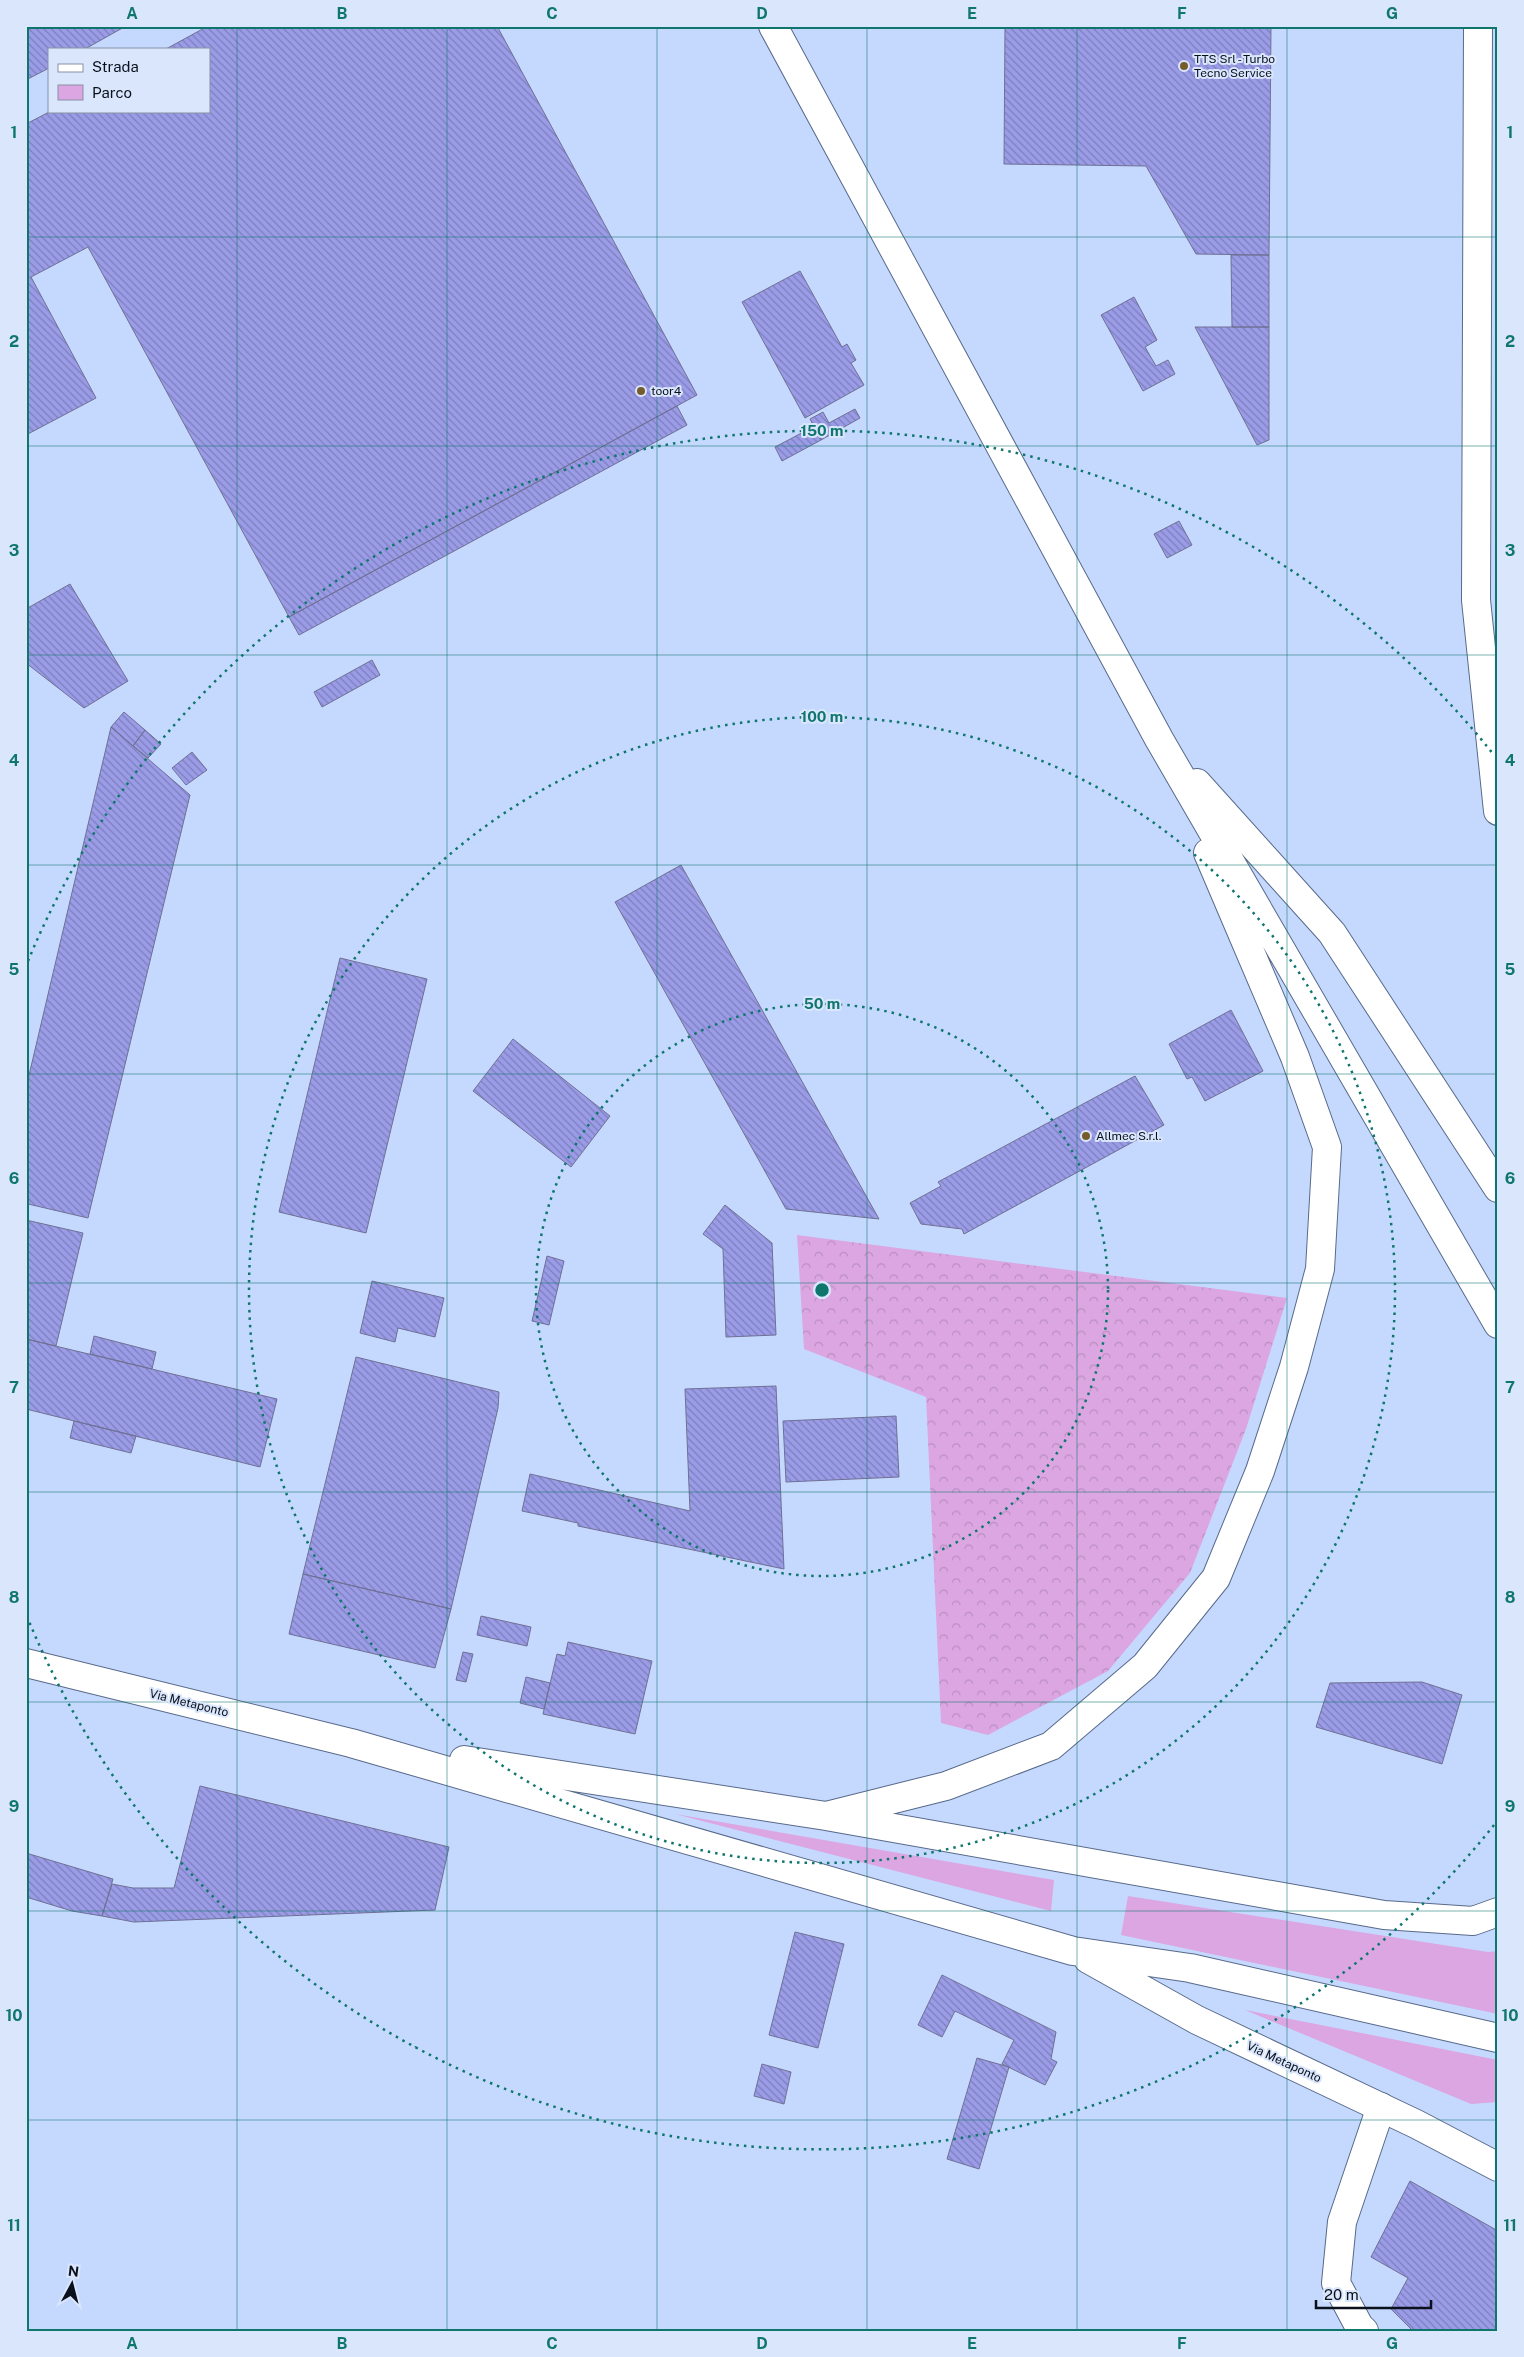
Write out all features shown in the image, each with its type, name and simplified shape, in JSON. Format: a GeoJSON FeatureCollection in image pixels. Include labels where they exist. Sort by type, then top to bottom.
{"type":"FeatureCollection","features":[{"type":"Feature","properties":{"kind":"main road"},"geometry":{"type":"LineString","coordinates":[[773,26],[1159,739],[1498,1324]]}},
{"type":"Feature","properties":{"kind":"main road"},"geometry":{"type":"LineString","coordinates":[[1478,26],[1476,600],[1498,811]]}},
{"type":"Feature","properties":{"kind":"main road"},"geometry":{"type":"LineString","coordinates":[[1159,739],[1332,933],[1498,1188]]}},
{"type":"Feature","properties":{"kind":"main road"},"geometry":{"type":"LineString","coordinates":[[826,1816],[946,1786],[1051,1746],[1145,1666],[1216,1578],[1260,1471],[1294,1367],[1320,1269],[1327,1147],[1295,1057],[1159,739]]}},
{"type":"Feature","properties":{"kind":"main road","name":"Via Metaponto"},"geometry":{"type":"LineString","coordinates":[[26,1663],[351,1743]]}},
{"type":"Feature","properties":{"kind":"main road"},"geometry":{"type":"LineString","coordinates":[[351,1743],[826,1816],[1384,1915],[1472,1921],[1498,1912]]}},
{"type":"Feature","properties":{"kind":"main road"},"geometry":{"type":"LineString","coordinates":[[351,1743],[1074,1951],[1190,1968],[1498,2038]]}},
{"type":"Feature","properties":{"kind":"main road","name":"Via Metaponto"},"geometry":{"type":"LineString","coordinates":[[1074,1951],[1197,2020],[1381,2107],[1498,2167]]}},
{"type":"Feature","properties":{"kind":"main road"},"geometry":{"type":"LineString","coordinates":[[1364,2331],[1359,2326],[1336,2283],[1342,2222],[1381,2107]]}},
{"type":"Feature","properties":{"kind":"green space"},"geometry":{"type":"Polygon","coordinates":[[[797,1235],[1287,1298],[1246,1429],[1190,1573],[1108,1671],[988,1735],[941,1723],[926,1397],[804,1349],[797,1235]]]}},
{"type":"Feature","properties":{"kind":"green space"},"geometry":{"type":"Polygon","coordinates":[[[675,1814],[1054,1880],[1051,1911],[675,1814]]]}},
{"type":"Feature","properties":{"kind":"green space"},"geometry":{"type":"Polygon","coordinates":[[[1128,1896],[1488,1952],[1498,1951],[1498,2014],[1121,1935],[1128,1896]]]}},
{"type":"Feature","properties":{"kind":"green space"},"geometry":{"type":"Polygon","coordinates":[[[1245,2010],[1498,2060],[1498,2102],[1471,2104],[1245,2010]]]}},
{"type":"Feature","properties":{"kind":"building"},"geometry":{"type":"Polygon","coordinates":[[[26,26],[126,26],[87,48],[48,48],[48,69],[26,80],[26,26]]]}},
{"type":"Feature","properties":{"kind":"building"},"geometry":{"type":"Polygon","coordinates":[[[208,26],[497,26],[697,395],[289,617],[88,247],[31,277],[96,398],[26,435],[26,124],[49,112],[210,112],[210,48],[168,48],[208,26]]]}},
{"type":"Feature","properties":{"kind":"building"},"geometry":{"type":"Polygon","coordinates":[[[1005,26],[1271,26],[1269,255],[1196,254],[1146,166],[1004,164],[1005,26]]]}},
{"type":"Feature","properties":{"kind":"building"},"geometry":{"type":"Polygon","coordinates":[[[1231,255],[1269,255],[1269,327],[1232,327],[1231,255]]]}},
{"type":"Feature","properties":{"kind":"building"},"geometry":{"type":"Polygon","coordinates":[[[800,271],[842,347],[847,344],[856,360],[851,363],[864,385],[805,418],[742,302],[800,271]]]}},
{"type":"Feature","properties":{"kind":"building"},"geometry":{"type":"Polygon","coordinates":[[[1134,297],[1157,340],[1145,347],[1156,366],[1168,360],[1175,374],[1143,391],[1101,315],[1134,297]]]}},
{"type":"Feature","properties":{"kind":"building"},"geometry":{"type":"Polygon","coordinates":[[[1195,327],[1269,327],[1269,440],[1257,445],[1195,327]]]}},
{"type":"Feature","properties":{"kind":"building"},"geometry":{"type":"Polygon","coordinates":[[[677,406],[687,425],[299,635],[289,617],[677,406]]]}},
{"type":"Feature","properties":{"kind":"building"},"geometry":{"type":"Polygon","coordinates":[[[855,409],[860,418],[821,440],[810,419],[823,412],[829,423],[855,409]]]}},
{"type":"Feature","properties":{"kind":"building"},"geometry":{"type":"Polygon","coordinates":[[[813,427],[821,440],[782,461],[775,447],[813,427]]]}},
{"type":"Feature","properties":{"kind":"building"},"geometry":{"type":"Polygon","coordinates":[[[1179,521],[1192,545],[1167,558],[1154,534],[1179,521]]]}},
{"type":"Feature","properties":{"kind":"building"},"geometry":{"type":"Polygon","coordinates":[[[70,584],[128,681],[84,708],[26,663],[26,609],[70,584]]]}},
{"type":"Feature","properties":{"kind":"building"},"geometry":{"type":"Polygon","coordinates":[[[372,660],[380,675],[322,707],[314,692],[372,660]]]}},
{"type":"Feature","properties":{"kind":"building"},"geometry":{"type":"Polygon","coordinates":[[[124,712],[145,730],[133,746],[111,727],[124,712]]]}},
{"type":"Feature","properties":{"kind":"building"},"geometry":{"type":"Polygon","coordinates":[[[111,727],[190,795],[88,1218],[28,1204],[26,1211],[26,1088],[111,727]]]}},
{"type":"Feature","properties":{"kind":"building"},"geometry":{"type":"Polygon","coordinates":[[[145,730],[161,744],[148,758],[133,746],[145,730]]]}},
{"type":"Feature","properties":{"kind":"building"},"geometry":{"type":"Polygon","coordinates":[[[192,752],[207,770],[186,785],[172,768],[192,752]]]}},
{"type":"Feature","properties":{"kind":"building"},"geometry":{"type":"Polygon","coordinates":[[[681,865],[879,1219],[786,1209],[615,902],[681,865]]]}},
{"type":"Feature","properties":{"kind":"building"},"geometry":{"type":"Polygon","coordinates":[[[340,958],[427,979],[366,1233],[279,1212],[340,958]]]}},
{"type":"Feature","properties":{"kind":"building"},"geometry":{"type":"Polygon","coordinates":[[[1231,1010],[1263,1071],[1205,1101],[1192,1077],[1187,1079],[1169,1044],[1231,1010]]]}},
{"type":"Feature","properties":{"kind":"building"},"geometry":{"type":"Polygon","coordinates":[[[513,1039],[610,1116],[571,1167],[473,1091],[513,1039]]]}},
{"type":"Feature","properties":{"kind":"building"},"geometry":{"type":"Polygon","coordinates":[[[1135,1076],[1164,1125],[964,1234],[962,1229],[921,1224],[910,1203],[941,1186],[938,1182],[1135,1076]]]}},
{"type":"Feature","properties":{"kind":"building"},"geometry":{"type":"Polygon","coordinates":[[[725,1205],[772,1243],[776,1335],[726,1337],[723,1249],[703,1234],[725,1205]]]}},
{"type":"Feature","properties":{"kind":"building"},"geometry":{"type":"Polygon","coordinates":[[[26,1220],[83,1233],[56,1346],[26,1339],[26,1220]]]}},
{"type":"Feature","properties":{"kind":"building"},"geometry":{"type":"Polygon","coordinates":[[[547,1256],[564,1261],[549,1325],[532,1321],[547,1256]]]}},
{"type":"Feature","properties":{"kind":"building"},"geometry":{"type":"Polygon","coordinates":[[[372,1281],[444,1298],[435,1337],[398,1328],[395,1342],[360,1333],[372,1281]]]}},
{"type":"Feature","properties":{"kind":"building"},"geometry":{"type":"Polygon","coordinates":[[[94,1336],[156,1352],[152,1369],[90,1354],[94,1336]]]}},
{"type":"Feature","properties":{"kind":"building"},"geometry":{"type":"Polygon","coordinates":[[[26,1339],[277,1399],[260,1467],[26,1409],[26,1339]]]}},
{"type":"Feature","properties":{"kind":"building"},"geometry":{"type":"Polygon","coordinates":[[[356,1357],[499,1392],[498,1408],[451,1609],[303,1574],[356,1357]]]}},
{"type":"Feature","properties":{"kind":"building"},"geometry":{"type":"Polygon","coordinates":[[[776,1386],[784,1569],[578,1526],[578,1523],[522,1511],[530,1474],[690,1511],[685,1389],[776,1386]]]}},
{"type":"Feature","properties":{"kind":"building"},"geometry":{"type":"Polygon","coordinates":[[[896,1416],[899,1477],[786,1482],[783,1421],[896,1416]]]}},
{"type":"Feature","properties":{"kind":"building"},"geometry":{"type":"Polygon","coordinates":[[[74,1421],[136,1436],[131,1453],[70,1438],[74,1421]]]}},
{"type":"Feature","properties":{"kind":"building"},"geometry":{"type":"Polygon","coordinates":[[[303,1574],[451,1609],[435,1668],[289,1634],[303,1574]]]}},
{"type":"Feature","properties":{"kind":"building"},"geometry":{"type":"Polygon","coordinates":[[[481,1616],[531,1627],[527,1646],[477,1635],[481,1616]]]}},
{"type":"Feature","properties":{"kind":"building"},"geometry":{"type":"Polygon","coordinates":[[[568,1642],[652,1661],[635,1734],[543,1714],[557,1654],[565,1656],[568,1642]]]}},
{"type":"Feature","properties":{"kind":"building"},"geometry":{"type":"Polygon","coordinates":[[[463,1652],[473,1654],[466,1682],[456,1680],[463,1652]]]}},
{"type":"Feature","properties":{"kind":"building"},"geometry":{"type":"Polygon","coordinates":[[[526,1677],[550,1683],[544,1709],[520,1703],[526,1677]]]}},
{"type":"Feature","properties":{"kind":"building"},"geometry":{"type":"Polygon","coordinates":[[[1422,1682],[1462,1695],[1442,1764],[1316,1727],[1330,1683],[1422,1682]]]}},
{"type":"Feature","properties":{"kind":"building"},"geometry":{"type":"Polygon","coordinates":[[[200,1786],[449,1847],[435,1910],[134,1922],[102,1916],[112,1884],[133,1888],[174,1888],[200,1786]]]}},
{"type":"Feature","properties":{"kind":"building"},"geometry":{"type":"Polygon","coordinates":[[[26,1853],[113,1879],[102,1916],[72,1911],[26,1897],[26,1853]]]}},
{"type":"Feature","properties":{"kind":"building"},"geometry":{"type":"Polygon","coordinates":[[[795,1932],[844,1944],[818,2048],[769,2035],[795,1932]]]}},
{"type":"Feature","properties":{"kind":"building"},"geometry":{"type":"Polygon","coordinates":[[[942,1975],[1056,2032],[1051,2059],[1057,2062],[1045,2085],[1002,2064],[1014,2040],[955,2011],[942,2037],[918,2025],[942,1975]]]}},
{"type":"Feature","properties":{"kind":"building"},"geometry":{"type":"Polygon","coordinates":[[[977,2058],[1009,2067],[979,2169],[947,2159],[977,2058]]]}},
{"type":"Feature","properties":{"kind":"building"},"geometry":{"type":"Polygon","coordinates":[[[762,2064],[791,2072],[784,2104],[754,2096],[762,2064]]]}},
{"type":"Feature","properties":{"kind":"building"},"geometry":{"type":"Polygon","coordinates":[[[1410,2181],[1498,2231],[1498,2331],[1413,2331],[1391,2309],[1408,2278],[1371,2257],[1410,2181]]]}},
{"type":"Feature","properties":{"kind":"place","name":"TTS Srl - Turbo Tecno Service"},"geometry":{"type":"Point","coordinates":[1184,66]}},
{"type":"Feature","properties":{"kind":"place","name":"toor4"},"geometry":{"type":"Point","coordinates":[641,391]}},
{"type":"Feature","properties":{"kind":"place","name":"Allmec S.r.l."},"geometry":{"type":"Point","coordinates":[1086,1136]}}]}
